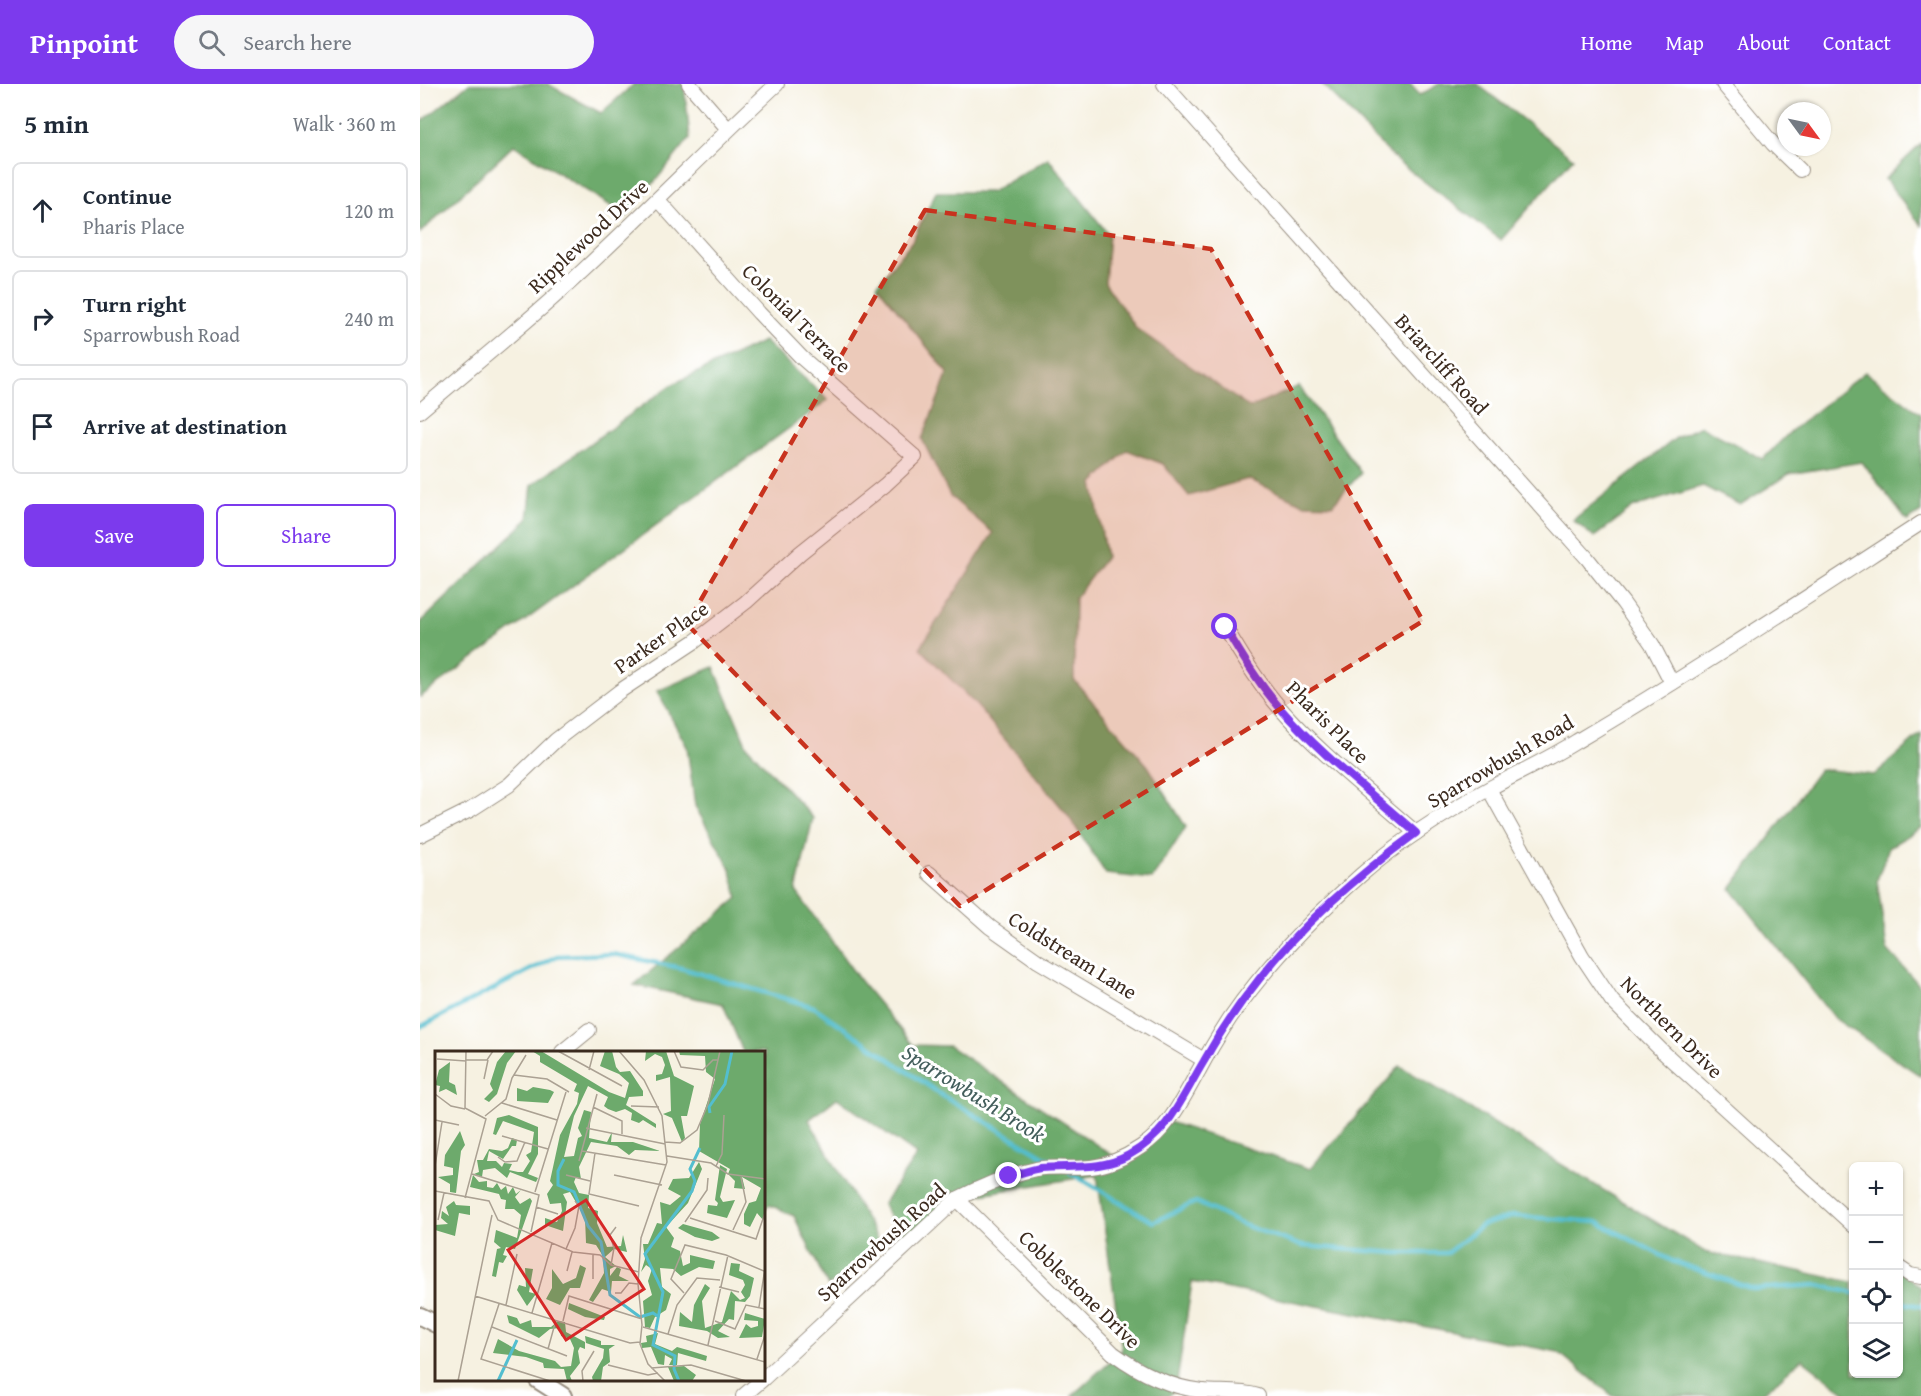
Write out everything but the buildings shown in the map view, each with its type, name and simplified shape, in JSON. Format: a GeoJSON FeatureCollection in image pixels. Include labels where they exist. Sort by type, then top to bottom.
{"type":"FeatureCollection","features":[{"type":"Feature","properties":{"kind":"street"},"geometry":{"type":"LineString","coordinates":[[688,84],[728,129]]}},
{"type":"Feature","properties":{"kind":"street","name":"Ripplewood Drive"},"geometry":{"type":"LineString","coordinates":[[420,411],[574,279],[777,84]]}},
{"type":"Feature","properties":{"kind":"street","name":"Briarcliff Road"},"geometry":{"type":"LineString","coordinates":[[1164,84],[1587,558],[1652,644],[1672,684]]}},
{"type":"Feature","properties":{"kind":"street"},"geometry":{"type":"LineString","coordinates":[[1723,84],[1773,144],[1800,170]]}},
{"type":"Feature","properties":{"kind":"street","name":"Colonial Terrace"},"geometry":{"type":"LineString","coordinates":[[658,200],[802,358],[915,457]]}},
{"type":"Feature","properties":{"kind":"street","name":"Parker Place"},"geometry":{"type":"LineString","coordinates":[[420,835],[470,810],[509,785],[574,726],[620,691],[694,642],[746,602],[800,553],[885,485],[915,457]]}},
{"type":"Feature","properties":{"kind":"street","name":"Sparrowbush Road"},"geometry":{"type":"LineString","coordinates":[[765,1377],[957,1199],[1009,1176],[1039,1168],[1078,1167],[1107,1163],[1126,1157],[1156,1136],[1173,1116],[1204,1060],[1231,1018],[1292,940],[1364,872],[1416,833],[1672,684],[1921,523]]}},
{"type":"Feature","properties":{"kind":"street","name":"Pharis Place"},"geometry":{"type":"LineString","coordinates":[[1225,627],[1252,672],[1278,706],[1303,732],[1416,833]]}},
{"type":"Feature","properties":{"kind":"street","name":"Northern Drive"},"geometry":{"type":"LineString","coordinates":[[1489,789],[1582,956],[1612,1001],[1663,1052],[1849,1221]]}},
{"type":"Feature","properties":{"kind":"street","name":"Coldstream Lane"},"geometry":{"type":"LineString","coordinates":[[929,873],[990,927],[1038,961],[1204,1060]]}},
{"type":"Feature","properties":{"kind":"street"},"geometry":{"type":"LineString","coordinates":[[564,1051],[589,1030]]}},
{"type":"Feature","properties":{"kind":"street","name":"Cobblestone Drive"},"geometry":{"type":"LineString","coordinates":[[957,1199],[1113,1353],[1131,1366],[1178,1387],[1204,1391],[1231,1391],[1258,1396]]}},
{"type":"Feature","properties":{"kind":"street"},"geometry":{"type":"LineString","coordinates":[[1903,1270],[1910,1275],[1921,1277]]}},
{"type":"Feature","properties":{"kind":"street"},"geometry":{"type":"LineString","coordinates":[[420,1316],[435,1324]]}},
{"type":"Feature","properties":{"kind":"street"},"geometry":{"type":"LineString","coordinates":[[540,1381],[563,1396]]}},
{"type":"Feature","properties":{"kind":"street","name":"Sparrowbush Road"},"geometry":{"type":"LineString","coordinates":[[744,1396],[761,1381]]}},
{"type":"Feature","properties":{"kind":"highlighted area"},"geometry":{"type":"Polygon","coordinates":[[[925,210],[1211,249],[1423,621],[960,906],[687,624],[925,210]]]}},
{"type":"Feature","properties":{"kind":"green space"},"geometry":{"type":"Polygon","coordinates":[[[468,84],[548,84],[601,113],[634,84],[684,84],[690,138],[627,216],[514,145],[420,233],[420,123],[468,84]]]}},
{"type":"Feature","properties":{"kind":"green space"},"geometry":{"type":"Polygon","coordinates":[[[1322,84],[1410,84],[1420,95],[1439,84],[1477,84],[1573,158],[1501,240],[1396,160],[1322,84]]]}},
{"type":"Feature","properties":{"kind":"green space"},"geometry":{"type":"Polygon","coordinates":[[[1921,144],[1921,225],[1885,179],[1921,144]]]}},
{"type":"Feature","properties":{"kind":"green space"},"geometry":{"type":"Polygon","coordinates":[[[1048,158],[1109,235],[1105,283],[1137,329],[1250,408],[1299,386],[1361,473],[1332,505],[1304,504],[1248,479],[1189,496],[1163,464],[1127,450],[1093,483],[1106,557],[1075,598],[1074,680],[1148,766],[1186,827],[1152,879],[1106,874],[1067,814],[977,706],[920,648],[993,533],[950,496],[922,439],[948,373],[877,285],[912,241],[936,192],[991,192],[1048,158]]]}},
{"type":"Feature","properties":{"kind":"green space"},"geometry":{"type":"Polygon","coordinates":[[[764,341],[828,400],[420,697],[420,623],[528,519],[532,485],[673,384],[764,341]]]}},
{"type":"Feature","properties":{"kind":"green space"},"geometry":{"type":"Polygon","coordinates":[[[1865,372],[1921,414],[1921,512],[1907,521],[1862,462],[1789,474],[1740,505],[1703,486],[1634,507],[1594,537],[1573,520],[1676,438],[1701,426],[1763,459],[1791,431],[1865,372]]]}},
{"type":"Feature","properties":{"kind":"green space"},"geometry":{"type":"Polygon","coordinates":[[[714,667],[747,746],[813,818],[796,891],[861,982],[913,1045],[949,1046],[1124,1163],[1169,1122],[1310,1169],[1400,1066],[1705,1252],[1849,1281],[1849,1378],[1903,1378],[1903,1273],[1921,1287],[1921,1396],[1850,1396],[1802,1359],[1760,1396],[1613,1396],[1558,1352],[1192,1282],[1176,1388],[1168,1396],[1072,1396],[1122,1350],[1097,1175],[951,1199],[904,1246],[883,1204],[917,1155],[837,1098],[809,1120],[882,1247],[828,1286],[794,1216],[770,1205],[765,1208],[765,1051],[743,1051],[723,1004],[634,985],[738,898],[730,868],[695,806],[687,747],[657,691],[714,667]]]}},
{"type":"Feature","properties":{"kind":"green space"},"geometry":{"type":"Polygon","coordinates":[[[1921,734],[1921,828],[1889,847],[1877,880],[1887,949],[1921,987],[1921,1076],[1834,1018],[1731,889],[1820,769],[1874,775],[1921,734]]]}},
{"type":"Feature","properties":{"kind":"waterway","name":"Sparrowbush Brook"},"geometry":{"type":"LineString","coordinates":[[420,1027],[557,956],[613,954],[681,968],[814,1007],[943,1096],[1055,1163]]}},
{"type":"Feature","properties":{"kind":"waterway","name":"Sparrowbush Brook"},"geometry":{"type":"LineString","coordinates":[[1070,1172],[1153,1222],[1196,1202],[1241,1224],[1302,1246],[1397,1253],[1447,1253],[1482,1225],[1514,1216],[1597,1222],[1672,1261],[1753,1289],[1817,1285],[1849,1292]]}},
{"type":"Feature","properties":{"kind":"waterway","name":"Sparrowbush Brook"},"geometry":{"type":"LineString","coordinates":[[1903,1303],[1921,1306]]}},
{"type":"Feature","properties":{"kind":"route"},"geometry":{"type":"LineString","coordinates":[[1009,1176],[1039,1168],[1091,1167],[1107,1163],[1126,1157],[1156,1136],[1173,1116],[1204,1060],[1231,1018],[1292,940],[1364,872],[1416,833],[1303,732],[1278,706],[1252,672],[1225,627]]}}]}
